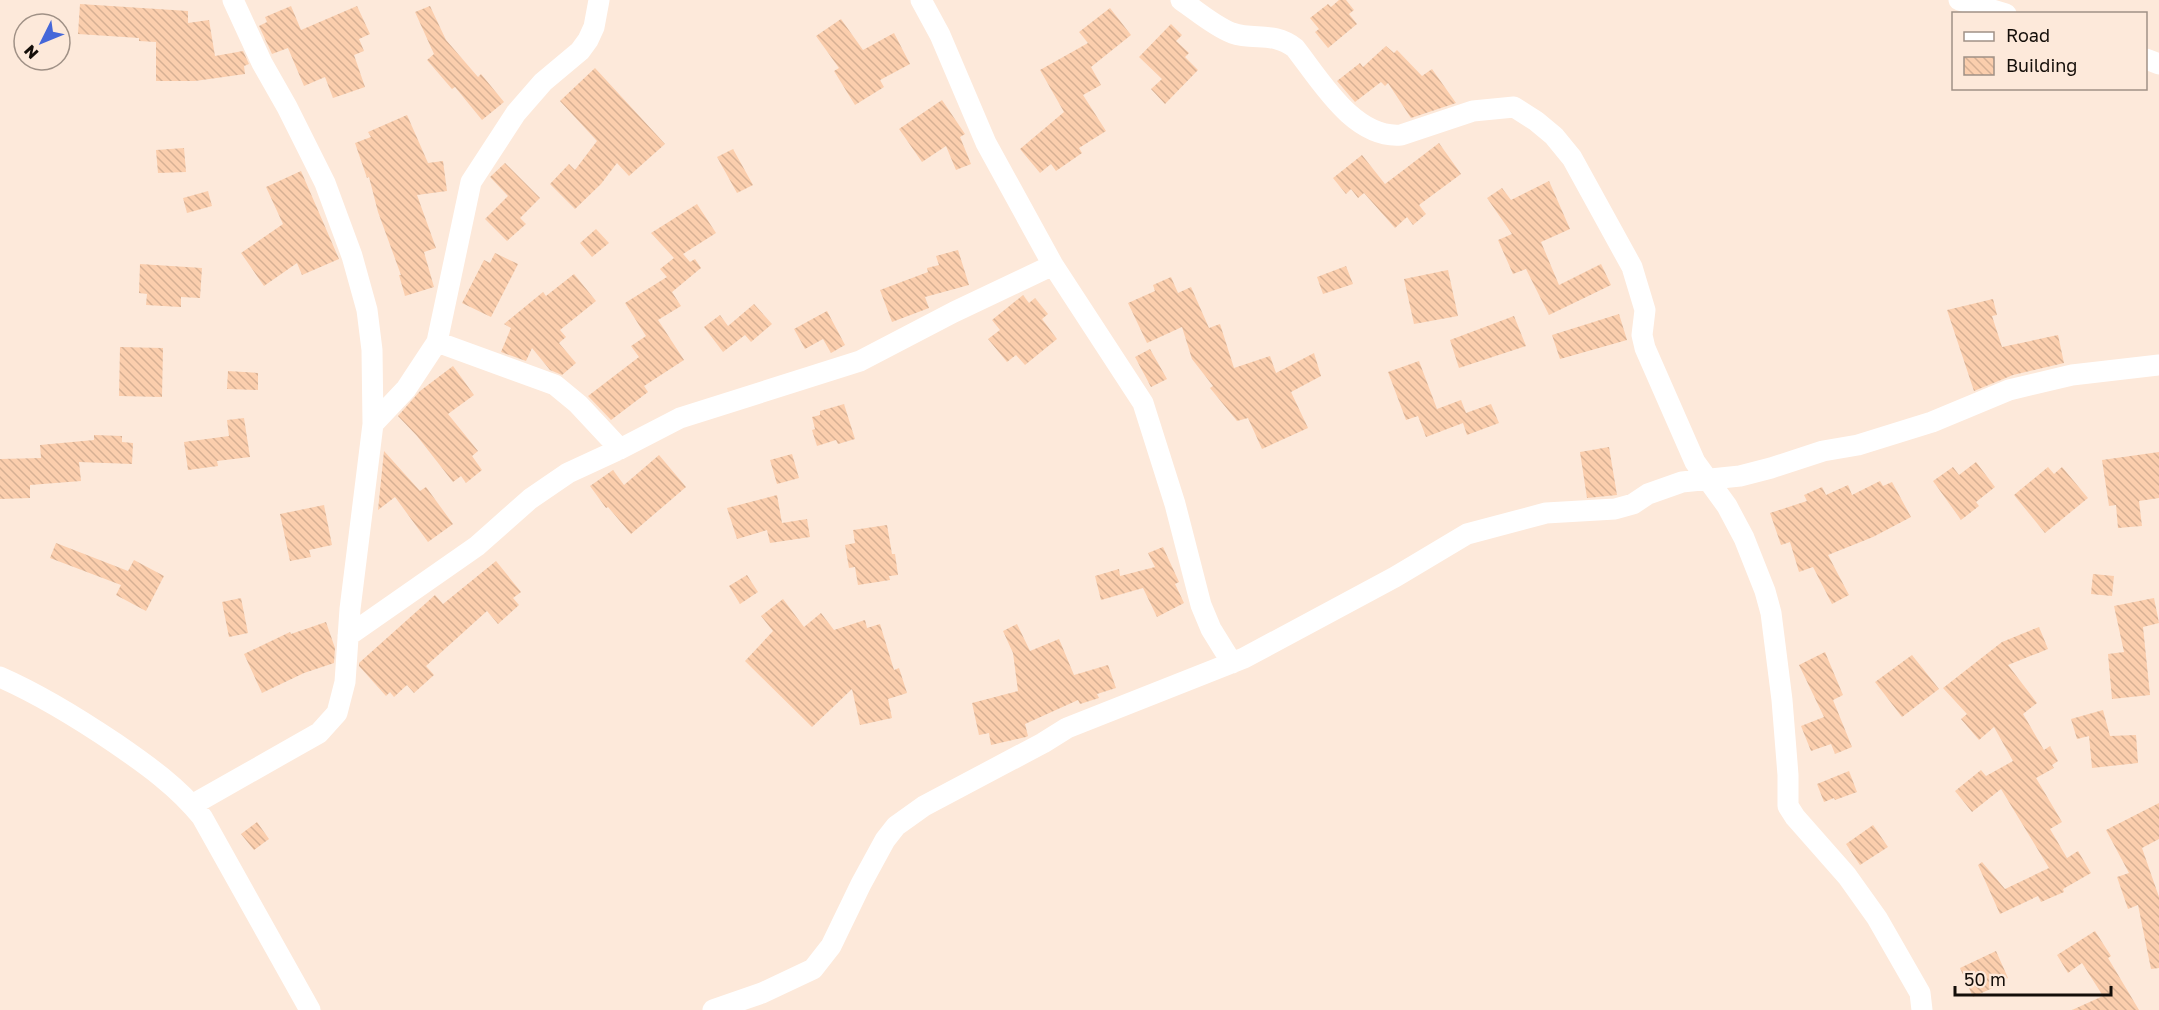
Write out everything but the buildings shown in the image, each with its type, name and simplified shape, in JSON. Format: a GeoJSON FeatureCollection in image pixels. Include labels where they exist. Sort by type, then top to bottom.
{"type":"FeatureCollection","features":[{"type":"Feature","properties":{"kind":"street"},"geometry":{"type":"LineString","coordinates":[[192,805],[320,734],[337,713],[345,682],[348,636],[374,423],[372,350],[367,310],[352,256],[325,183],[262,63],[233,0]]}},
{"type":"Feature","properties":{"kind":"street"},"geometry":{"type":"LineString","coordinates":[[374,423],[406,389],[437,342],[471,182],[516,113],[543,82],[580,51],[588,40],[594,27],[599,0]]}},
{"type":"Feature","properties":{"kind":"street"},"geometry":{"type":"LineString","coordinates":[[921,0],[940,36],[986,143],[1053,265],[1143,404],[1175,504],[1201,605],[1211,629],[1232,663]]}},
{"type":"Feature","properties":{"kind":"street"},"geometry":{"type":"LineString","coordinates":[[1181,0],[1233,33],[1271,37],[1287,42],[1338,104],[1356,120],[1373,130],[1390,136],[1401,135],[1473,111],[1514,107],[1554,136],[1572,158],[1632,267],[1645,310],[1642,335],[1645,348],[1695,462],[1727,506],[1744,538],[1771,613],[1782,700],[1788,806],[1795,818],[1847,876],[1877,918],[1920,993],[1922,1010]]}},
{"type":"Feature","properties":{"kind":"street"},"geometry":{"type":"LineString","coordinates":[[1959,0],[2002,12]]}},
{"type":"Feature","properties":{"kind":"street"},"geometry":{"type":"LineString","coordinates":[[348,636],[477,546],[544,488],[568,473],[680,418],[861,361],[954,312],[1053,265]]}},
{"type":"Feature","properties":{"kind":"street"},"geometry":{"type":"LineString","coordinates":[[437,342],[555,385],[578,404],[620,449]]}},
{"type":"Feature","properties":{"kind":"street"},"geometry":{"type":"LineString","coordinates":[[713,1010],[762,993],[813,969],[831,946],[885,840],[896,826],[924,806],[1067,728],[1232,663],[1395,577],[1467,534],[1546,513],[1614,509],[1633,504],[1661,488],[1706,478],[1740,476],[1823,451],[1858,446],[1932,422],[2009,390],[2072,375],[2159,365]]}},
{"type":"Feature","properties":{"kind":"street"},"geometry":{"type":"LineString","coordinates":[[0,677],[68,711],[151,768],[192,805],[202,817],[310,1010]]}}]}
